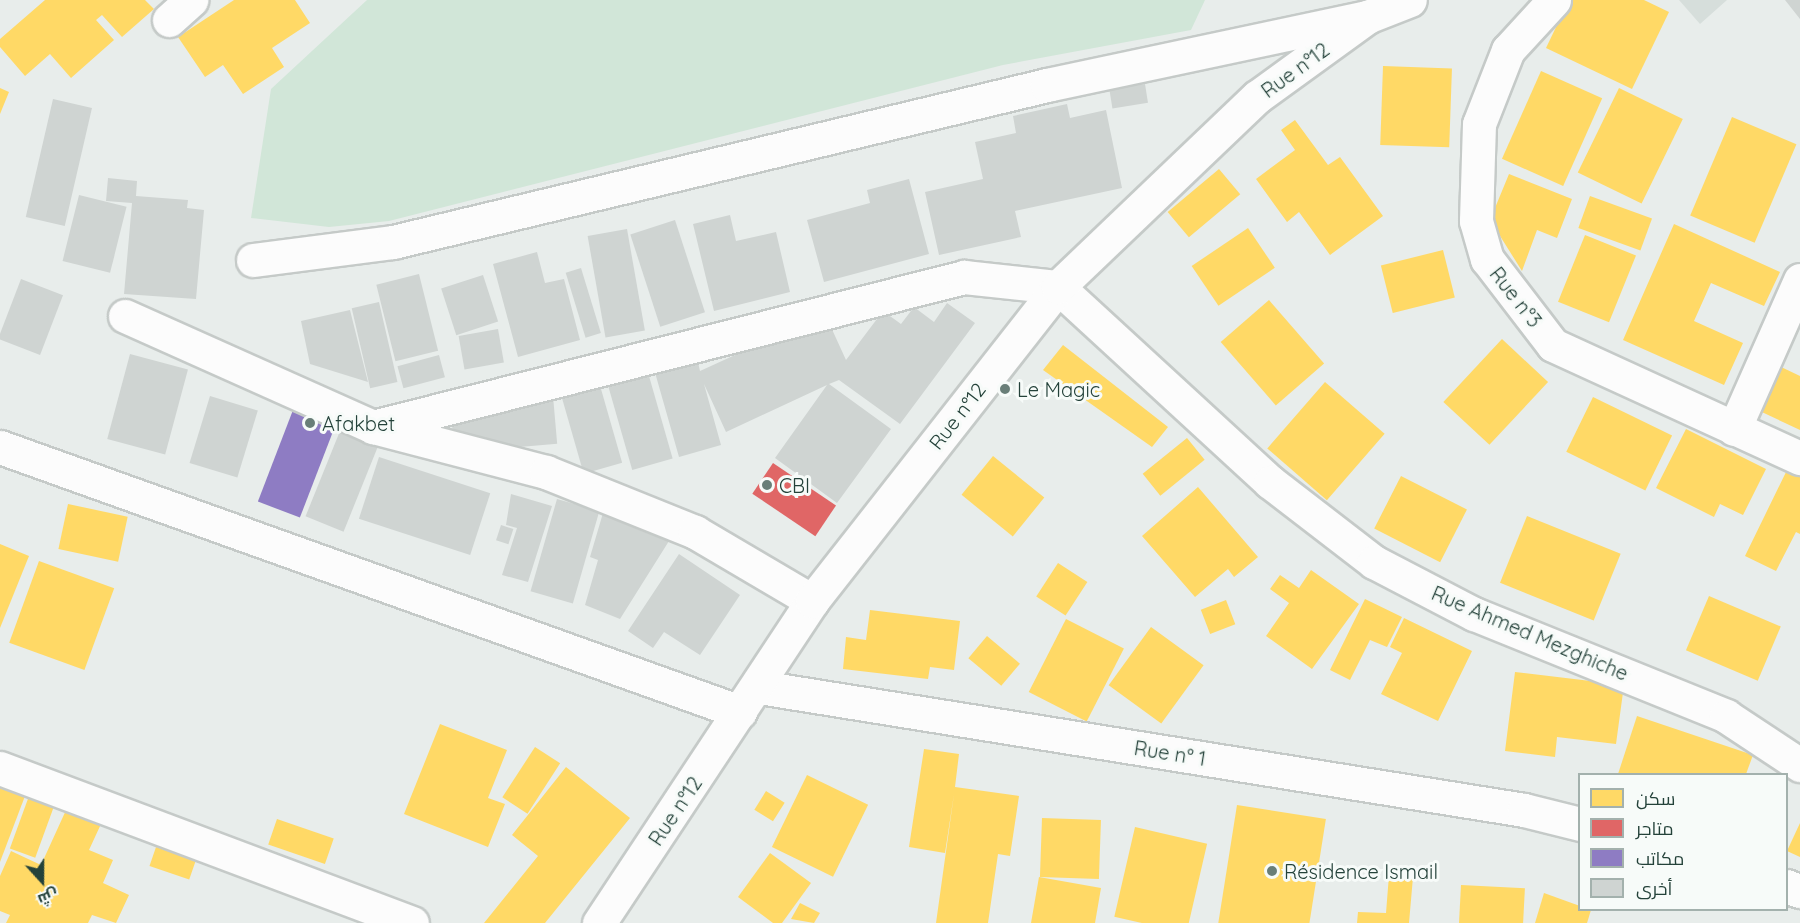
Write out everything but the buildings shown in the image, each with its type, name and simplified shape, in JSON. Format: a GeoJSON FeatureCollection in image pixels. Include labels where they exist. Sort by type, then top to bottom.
{"type":"FeatureCollection","features":[{"type":"Feature","properties":{"kind":"street","name":"Rue n°12"},"geometry":{"type":"LineString","coordinates":[[599,923],[750,700],[812,601],[1058,287],[1241,111],[1367,17],[1410,0]]}},
{"type":"Feature","properties":{"kind":"street","name":"Rue n°3"},"geometry":{"type":"LineString","coordinates":[[1554,0],[1508,50],[1479,123],[1476,221],[1487,260],[1553,345],[1800,458]]}},
{"type":"Feature","properties":{"kind":"street"},"geometry":{"type":"LineString","coordinates":[[253,260],[393,242],[1047,85],[1367,17]]}},
{"type":"Feature","properties":{"kind":"street"},"geometry":{"type":"LineString","coordinates":[[373,427],[964,277],[1058,287]]}},
{"type":"Feature","properties":{"kind":"street"},"geometry":{"type":"LineString","coordinates":[[1734,429],[1800,280]]}},
{"type":"Feature","properties":{"kind":"street","name":"Rue Ahmed Mezghiche"},"geometry":{"type":"LineString","coordinates":[[1058,287],[1270,482],[1374,562],[1474,614],[1726,716],[1800,765]]}},
{"type":"Feature","properties":{"kind":"street"},"geometry":{"type":"LineString","coordinates":[[125,316],[373,427],[546,472],[695,532],[812,601]]}},
{"type":"Feature","properties":{"kind":"street","name":"Rue n° 1"},"geometry":{"type":"LineString","coordinates":[[0,447],[750,700],[1524,810],[1578,824]]}},
{"type":"Feature","properties":{"kind":"street"},"geometry":{"type":"LineString","coordinates":[[0,768],[412,923]]}},
{"type":"Feature","properties":{"kind":"shaded area"},"geometry":{"type":"Polygon","coordinates":[[[1679,0],[1727,0],[1700,24],[1679,0]]]}},
{"type":"Feature","properties":{"kind":"green space"},"geometry":{"type":"Polygon","coordinates":[[[367,0],[1205,0],[1191,30],[1003,65],[389,221],[329,227],[251,218],[271,89],[367,0]]]}},
{"type":"Feature","properties":{"kind":"place","name":"Le Magic"},"geometry":{"type":"Point","coordinates":[1005,389]}},
{"type":"Feature","properties":{"kind":"place","name":"Afakbet"},"geometry":{"type":"Point","coordinates":[310,423]}},
{"type":"Feature","properties":{"kind":"place","name":"CBI"},"geometry":{"type":"Point","coordinates":[767,485]}},
{"type":"Feature","properties":{"kind":"place","name":"Résidence Ismail"},"geometry":{"type":"Point","coordinates":[1272,871]}}]}
